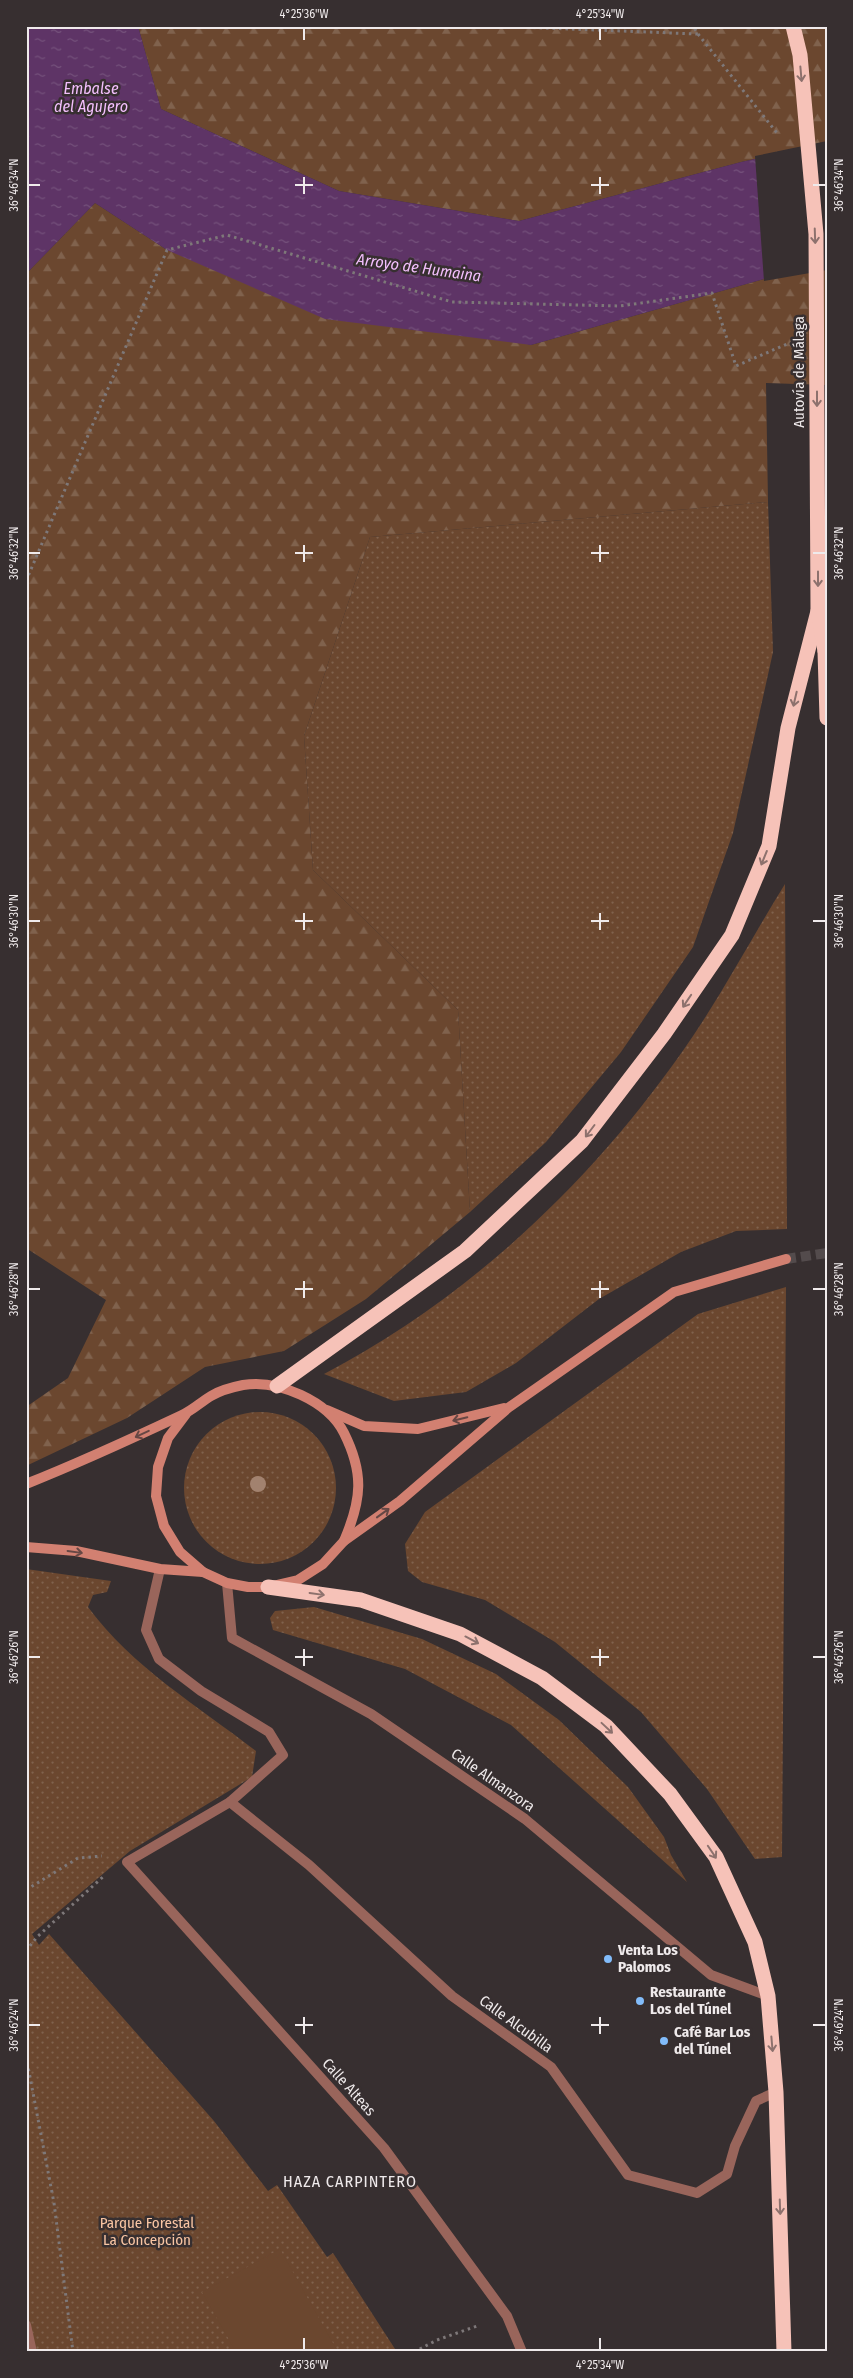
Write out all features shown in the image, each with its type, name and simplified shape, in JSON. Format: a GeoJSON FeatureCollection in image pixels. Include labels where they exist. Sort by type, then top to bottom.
{"type":"FeatureCollection","features":[{"type":"Feature","properties":{"kind":"highway","name":"Autovía de Málaga"},"geometry":{"type":"LineString","coordinates":[[793,26],[800,55],[816,234],[818,611],[825,651],[827,718]]}},
{"type":"Feature","properties":{"kind":"highway"},"geometry":{"type":"LineString","coordinates":[[278,1386],[465,1251],[582,1141],[664,1034],[732,935],[769,846],[788,728],[818,611]]}},
{"type":"Feature","properties":{"kind":"highway"},"geometry":{"type":"LineString","coordinates":[[268,1587],[361,1600],[460,1634],[542,1678],[606,1726],[670,1794],[716,1857],[755,1942],[768,1996],[776,2092],[784,2352]]}},
{"type":"Feature","properties":{"kind":"street"},"geometry":{"type":"LineString","coordinates":[[186,1414],[165,1445],[158,1466],[156,1496],[164,1526],[180,1552],[203,1572],[227,1583],[248,1587],[268,1587],[298,1580],[323,1564],[344,1541],[400,1501],[508,1408],[674,1292],[786,1258]]}},
{"type":"Feature","properties":{"kind":"street"},"geometry":{"type":"LineString","coordinates":[[26,1484],[81,1463],[186,1414],[213,1395],[244,1385],[278,1386],[302,1394],[323,1408],[364,1426],[418,1429],[508,1408]]}},
{"type":"Feature","properties":{"kind":"street"},"geometry":{"type":"LineString","coordinates":[[323,1408],[347,1438],[355,1456],[360,1485],[356,1514],[344,1541]]}},
{"type":"Feature","properties":{"kind":"street"},"geometry":{"type":"LineString","coordinates":[[26,1547],[76,1551],[160,1569],[203,1572]]}},
{"type":"Feature","properties":{"kind":"street"},"geometry":{"type":"LineString","coordinates":[[127,1862],[230,1802],[283,1755],[269,1732],[201,1691],[159,1659],[146,1630],[160,1569]]}},
{"type":"Feature","properties":{"kind":"street","name":"Calle Almanzora"},"geometry":{"type":"LineString","coordinates":[[227,1583],[232,1638],[371,1714],[525,1819],[711,1975],[768,1996]]}},
{"type":"Feature","properties":{"kind":"street","name":"Calle Alcubilla"},"geometry":{"type":"LineString","coordinates":[[230,1802],[310,1865],[452,1996],[551,2067],[628,2175],[697,2193],[727,2174],[735,2146],[756,2101],[776,2092]]}},
{"type":"Feature","properties":{"kind":"street","name":"Calle Alteas"},"geometry":{"type":"LineString","coordinates":[[127,1862],[384,2148],[507,2316],[522,2352]]}},
{"type":"Feature","properties":{"kind":"street"},"geometry":{"type":"LineString","coordinates":[[26,2325],[32,2352]]}},
{"type":"Feature","properties":{"kind":"path"},"geometry":{"type":"LineString","coordinates":[[494,26],[698,34]]}},
{"type":"Feature","properties":{"kind":"path"},"geometry":{"type":"LineString","coordinates":[[693,26],[779,135]]}},
{"type":"Feature","properties":{"kind":"path"},"geometry":{"type":"LineString","coordinates":[[26,581],[167,250],[227,235],[452,302],[620,306],[712,293],[736,366],[790,343]]}},
{"type":"Feature","properties":{"kind":"path"},"geometry":{"type":"LineString","coordinates":[[26,1890],[78,1858],[101,1855],[127,1862]]}},
{"type":"Feature","properties":{"kind":"path"},"geometry":{"type":"LineString","coordinates":[[26,1951],[37,1937],[112,1869],[127,1862]]}},
{"type":"Feature","properties":{"kind":"path"},"geometry":{"type":"LineString","coordinates":[[26,2056],[54,2202],[74,2352]]}},
{"type":"Feature","properties":{"kind":"path"},"geometry":{"type":"LineString","coordinates":[[414,2352],[437,2340],[507,2316]]}},
{"type":"Feature","properties":{"kind":"green space"},"geometry":{"type":"Polygon","coordinates":[[[138,26],[827,26],[827,143],[741,162],[519,221],[339,191],[161,109],[138,26]]]}},
{"type":"Feature","properties":{"kind":"green space"},"geometry":{"type":"Polygon","coordinates":[[[95,203],[167,250],[531,345],[764,279],[827,268],[827,385],[766,383],[768,502],[370,537],[304,736],[313,870],[458,1010],[470,1212],[366,1299],[284,1351],[205,1367],[127,1418],[26,1466],[26,1407],[68,1378],[106,1300],[26,1248],[26,274],[95,203]]]}},
{"type":"Feature","properties":{"kind":"green space"},"geometry":{"type":"Polygon","coordinates":[[[768,502],[773,652],[733,833],[693,947],[621,1052],[546,1142],[470,1212],[458,1010],[313,870],[304,736],[370,537],[768,502]]]}},
{"type":"Feature","properties":{"kind":"green space"},"geometry":{"type":"Polygon","coordinates":[[[785,884],[787,1229],[736,1231],[681,1252],[599,1299],[516,1363],[466,1392],[394,1401],[324,1374],[379,1343],[431,1308],[529,1228],[574,1183],[617,1136],[693,1036],[785,884]]]}},
{"type":"Feature","properties":{"kind":"green space"},"geometry":{"type":"Polygon","coordinates":[[[786,1287],[782,1857],[755,1859],[707,1789],[641,1712],[555,1642],[485,1600],[422,1582],[408,1571],[405,1544],[425,1512],[698,1314],[786,1287]]]}},
{"type":"Feature","properties":{"kind":"green space"},"geometry":{"type":"Polygon","coordinates":[[[260,1412],[275,1413],[289,1417],[314,1434],[331,1459],[335,1473],[335,1503],[331,1517],[314,1542],[289,1559],[275,1563],[260,1564],[245,1563],[231,1559],[206,1542],[189,1517],[185,1503],[184,1488],[185,1473],[189,1459],[206,1434],[231,1417],[245,1413],[260,1412]]]}},
{"type":"Feature","properties":{"kind":"green space","name":"Parque Forestal La Concepción"},"geometry":{"type":"Polygon","coordinates":[[[26,1569],[111,1581],[107,1592],[93,1595],[88,1607],[105,1629],[167,1685],[256,1751],[252,1777],[130,1851],[32,1934],[39,1945],[49,1934],[214,2121],[268,2191],[277,2185],[327,2257],[333,2253],[397,2352],[26,2352],[26,1569]]]}},
{"type":"Feature","properties":{"kind":"green space"},"geometry":{"type":"Polygon","coordinates":[[[314,1607],[422,1639],[496,1674],[559,1720],[628,1787],[664,1837],[671,1855],[687,1882],[511,1725],[405,1669],[273,1630],[270,1618],[275,1611],[314,1607]]]}},
{"type":"Feature","properties":{"kind":"green space"},"geometry":{"type":"Polygon","coordinates":[[[280,2249],[338,2352],[236,2352],[202,2292],[280,2249]]]}},
{"type":"Feature","properties":{"kind":"water"},"geometry":{"type":"Polygon","coordinates":[[[26,26],[138,26],[161,109],[339,191],[519,221],[741,162],[827,143],[827,268],[764,279],[531,345],[325,319],[167,250],[95,203],[26,274],[26,26]]]}},
{"type":"Feature","properties":{"kind":"pier"},"geometry":{"type":"Polygon","coordinates":[[[827,141],[827,270],[764,281],[755,156],[827,141]]]}},
{"type":"Feature","properties":{"kind":"tunnel"},"geometry":{"type":"LineString","coordinates":[[786,1259],[827,1253]]}},
{"type":"Feature","properties":{"kind":"place","name":"Venta Los Palomos"},"geometry":{"type":"Point","coordinates":[608,1959]}},
{"type":"Feature","properties":{"kind":"place","name":"Restaurante Los del Túnel"},"geometry":{"type":"Point","coordinates":[640,2001]}},
{"type":"Feature","properties":{"kind":"place","name":"Café Bar Los del Túnel"},"geometry":{"type":"Point","coordinates":[664,2041]}},
{"type":"Feature","properties":{"kind":"district","name":"HAZA CARPINTERO"},"geometry":{"type":"Point","coordinates":[350,2181]}},
{"type":"Feature","properties":{"kind":"water label","name":"Embalse del Agujero"},"geometry":{"type":"Point","coordinates":[91,97]}},
{"type":"Feature","properties":{"kind":"water label","name":"Arroyo de Humaina"},"geometry":{"type":"Point","coordinates":[419,267]}}]}
